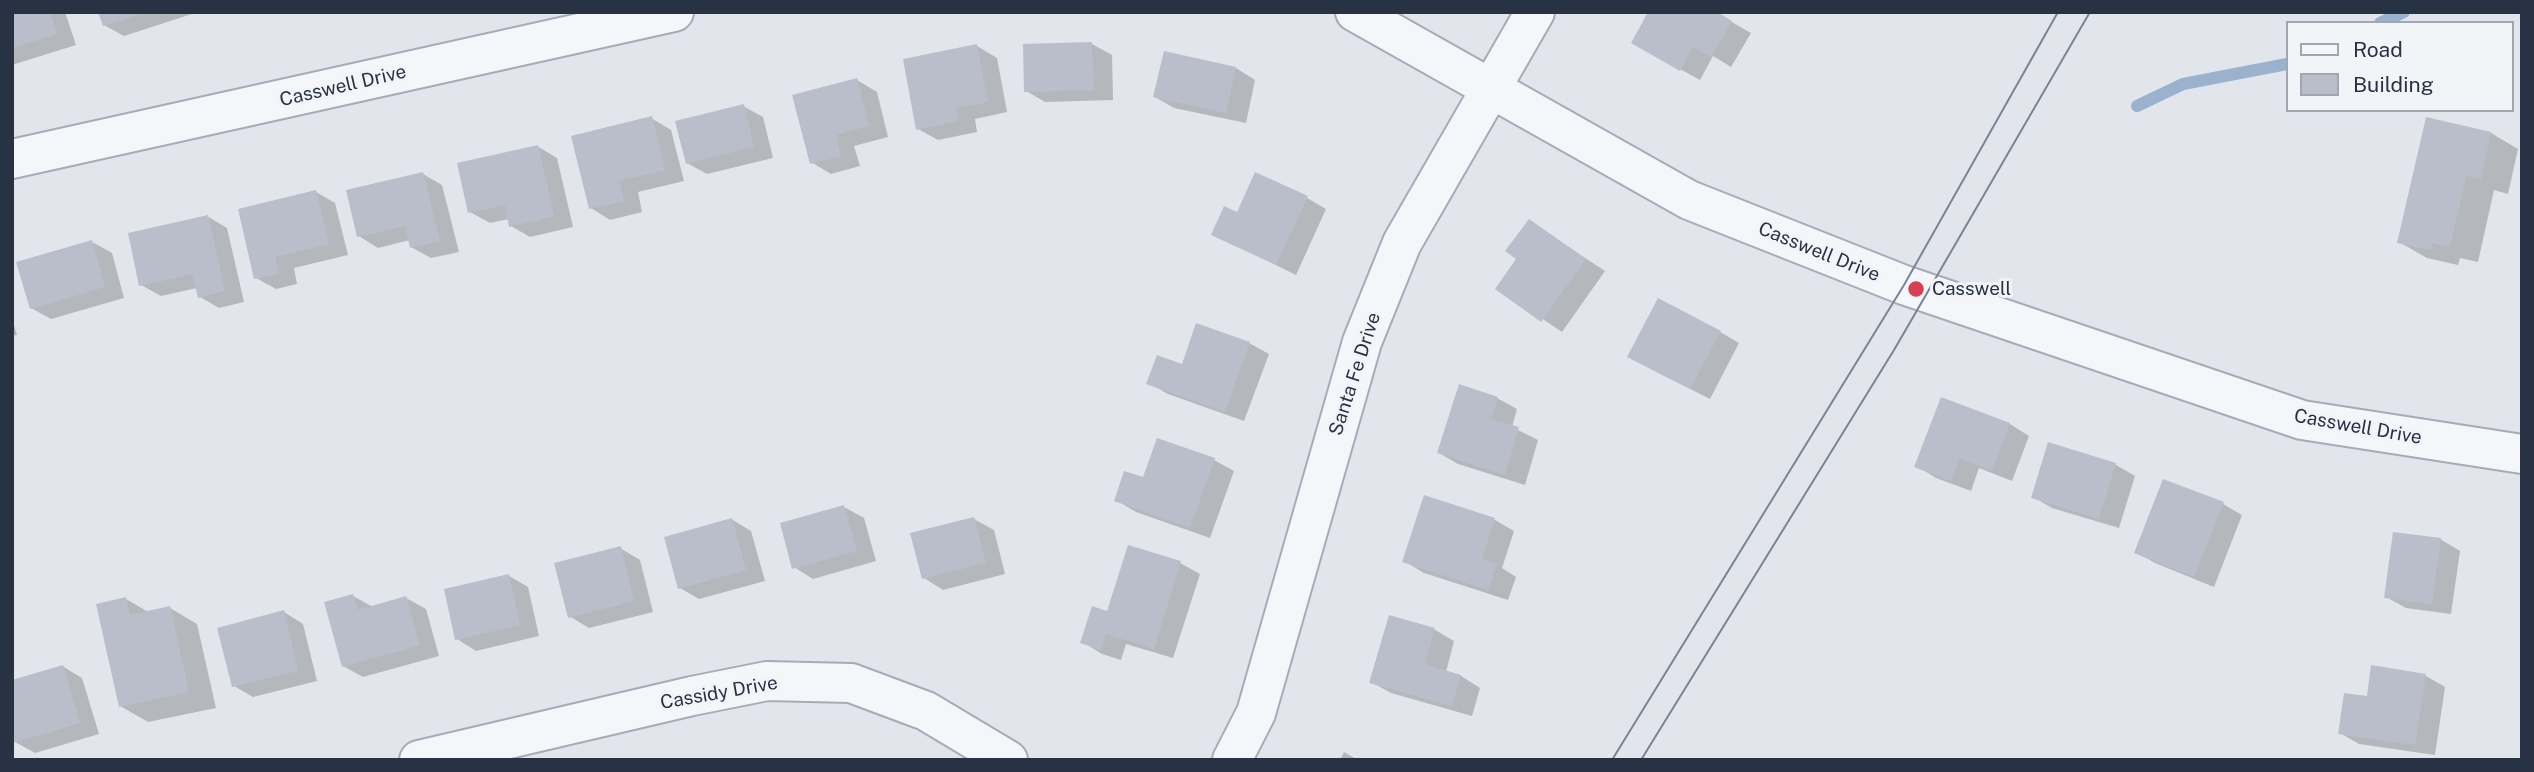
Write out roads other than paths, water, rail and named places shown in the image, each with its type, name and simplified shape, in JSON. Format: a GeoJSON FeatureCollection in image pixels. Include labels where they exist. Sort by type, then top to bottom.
{"type":"FeatureCollection","features":[{"type":"Feature","properties":{"kind":"street","name":"Casswell Drive"},"geometry":{"type":"LineString","coordinates":[[12,159],[674,12]]}},
{"type":"Feature","properties":{"kind":"street","name":"Casswell Drive"},"geometry":{"type":"LineString","coordinates":[[1355,12],[1689,200],[1928,293],[2302,420],[2522,454]]}},
{"type":"Feature","properties":{"kind":"street","name":"Santa Fe Drive"},"geometry":{"type":"LineString","coordinates":[[1232,760],[1256,713],[1362,342],[1402,243],[1535,12]]}},
{"type":"Feature","properties":{"kind":"street","name":"Cassidy Drive"},"geometry":{"type":"LineString","coordinates":[[419,760],[767,681],[851,683],[926,711],[1008,760]]}},
{"type":"Feature","properties":{"kind":"waterway"},"geometry":{"type":"LineString","coordinates":[[2384,21],[2404,12]]}},
{"type":"Feature","properties":{"kind":"waterway"},"geometry":{"type":"LineString","coordinates":[[2137,106],[2183,84],[2286,64]]}},
{"type":"Feature","properties":{"kind":"tram line"},"geometry":{"type":"LineString","coordinates":[[1612,760],[1904,285],[2058,12]]}},
{"type":"Feature","properties":{"kind":"tram line"},"geometry":{"type":"LineString","coordinates":[[1641,760],[1894,350],[2090,12]]}},
{"type":"Feature","properties":{"kind":"place","name":"Casswell"},"geometry":{"type":"Point","coordinates":[1916,289]}}]}
